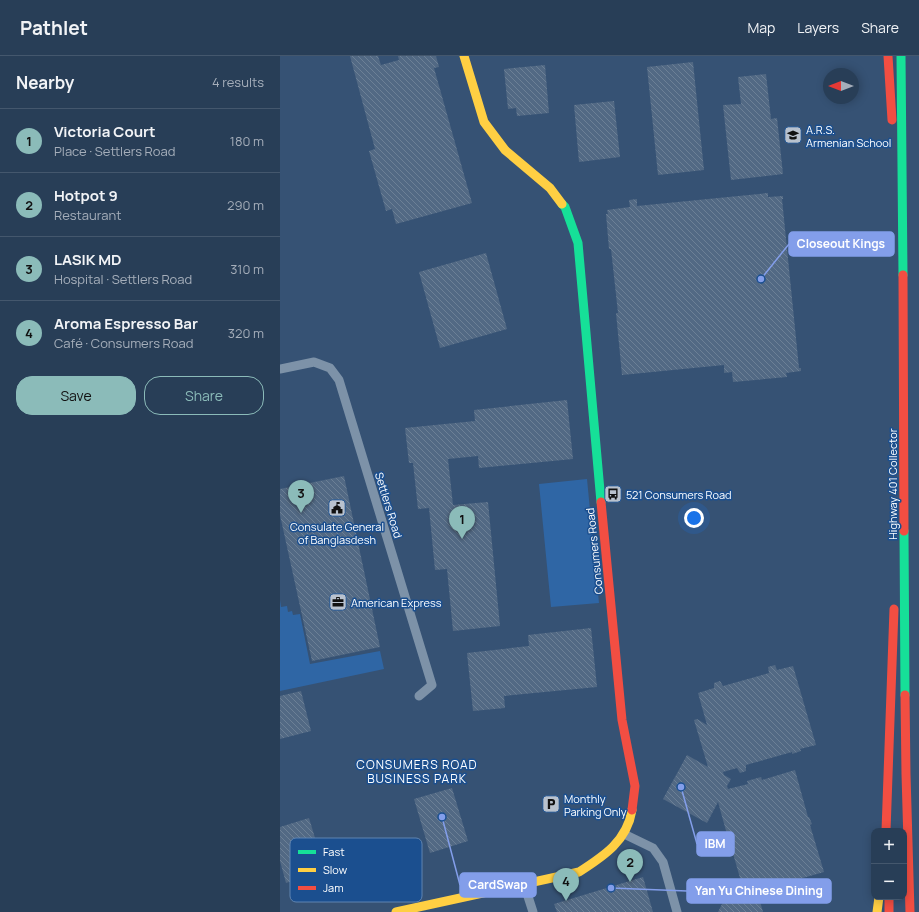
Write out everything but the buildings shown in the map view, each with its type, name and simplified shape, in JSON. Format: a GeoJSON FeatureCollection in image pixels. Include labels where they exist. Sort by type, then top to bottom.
{"type":"FeatureCollection","features":[{"type":"Feature","properties":{"kind":"main road","name":"Consumers Road"},"geometry":{"type":"LineString","coordinates":[[396,912],[579,872],[608,852],[624,834],[631,813],[635,786],[622,720],[578,243],[565,207],[550,188],[505,150],[484,122],[464,56]]}},
{"type":"Feature","properties":{"kind":"main road"},"geometry":{"type":"LineString","coordinates":[[888,56],[903,244]]}},
{"type":"Feature","properties":{"kind":"main road","name":"Highway 401 Collector"},"geometry":{"type":"LineString","coordinates":[[901,56],[906,774],[910,912]]}},
{"type":"Feature","properties":{"kind":"main road"},"geometry":{"type":"LineString","coordinates":[[895,585],[903,386]]}},
{"type":"Feature","properties":{"kind":"main road"},"geometry":{"type":"LineString","coordinates":[[886,828],[895,601]]}},
{"type":"Feature","properties":{"kind":"main road"},"geometry":{"type":"LineString","coordinates":[[877,912],[879,900]]}},
{"type":"Feature","properties":{"kind":"main road"},"geometry":{"type":"LineString","coordinates":[[889,900],[889,912]]}},
{"type":"Feature","properties":{"kind":"street","name":"Settlers Road"},"geometry":{"type":"LineString","coordinates":[[280,369],[314,362],[330,368],[339,380],[432,685],[419,696]]}},
{"type":"Feature","properties":{"kind":"street"},"geometry":{"type":"LineString","coordinates":[[624,834],[654,848],[663,862],[677,912]]}},
{"type":"Feature","properties":{"kind":"street"},"geometry":{"type":"LineString","coordinates":[[524,884],[533,912]]}},
{"type":"Feature","properties":{"kind":"shaded area"},"geometry":{"type":"Polygon","coordinates":[[[587,479],[599,603],[551,607],[539,484],[587,479]]]}},
{"type":"Feature","properties":{"kind":"shaded area"},"geometry":{"type":"Polygon","coordinates":[[[280,600],[281,607],[287,606],[288,612],[292,611],[293,615],[300,614],[310,664],[380,651],[384,669],[280,691],[280,600]]]}},
{"type":"Feature","properties":{"kind":"traffic: fast"},"geometry":{"type":"LineString","coordinates":[[901,56],[903,275]]}},
{"type":"Feature","properties":{"kind":"traffic: fast"},"geometry":{"type":"LineString","coordinates":[[562,204],[565,207],[578,243],[601,502]]}},
{"type":"Feature","properties":{"kind":"traffic: fast"},"geometry":{"type":"LineString","coordinates":[[904,531],[905,695]]}},
{"type":"Feature","properties":{"kind":"traffic: slow"},"geometry":{"type":"LineString","coordinates":[[464,56],[484,122],[505,150],[550,188],[562,204]]}},
{"type":"Feature","properties":{"kind":"traffic: slow"},"geometry":{"type":"LineString","coordinates":[[396,912],[579,872],[605,854],[620,839],[625,831],[632,810]]}},
{"type":"Feature","properties":{"kind":"traffic: slow"},"geometry":{"type":"LineString","coordinates":[[877,912],[879,900]]}},
{"type":"Feature","properties":{"kind":"traffic: jam"},"geometry":{"type":"LineString","coordinates":[[888,56],[892,120]]}},
{"type":"Feature","properties":{"kind":"traffic: jam"},"geometry":{"type":"LineString","coordinates":[[903,275],[904,531]]}},
{"type":"Feature","properties":{"kind":"traffic: jam"},"geometry":{"type":"LineString","coordinates":[[601,502],[622,720],[635,786],[632,810]]}},
{"type":"Feature","properties":{"kind":"traffic: jam"},"geometry":{"type":"LineString","coordinates":[[886,828],[894,609]]}},
{"type":"Feature","properties":{"kind":"traffic: jam"},"geometry":{"type":"LineString","coordinates":[[905,695],[910,912]]}},
{"type":"Feature","properties":{"kind":"traffic: jam"},"geometry":{"type":"LineString","coordinates":[[889,900],[889,912]]}},
{"type":"Feature","properties":{"kind":"place","name":"A.R.S. Armenian School"},"geometry":{"type":"Point","coordinates":[793,135]}},
{"type":"Feature","properties":{"kind":"place","name":"Closeout Kings"},"geometry":{"type":"Point","coordinates":[761,279]}},
{"type":"Feature","properties":{"kind":"place","name":"521 Consumers Road"},"geometry":{"type":"Point","coordinates":[613,494]}},
{"type":"Feature","properties":{"kind":"place","name":"Consulate General of Banglasdesh"},"geometry":{"type":"Point","coordinates":[337,508]}},
{"type":"Feature","properties":{"kind":"place","name":"LASIK MD"},"geometry":{"type":"Point","coordinates":[301,513]}},
{"type":"Feature","properties":{"kind":"place","name":"Victoria Court"},"geometry":{"type":"Point","coordinates":[462,539]}},
{"type":"Feature","properties":{"kind":"place","name":"American Express"},"geometry":{"type":"Point","coordinates":[338,602]}},
{"type":"Feature","properties":{"kind":"place","name":"IBM"},"geometry":{"type":"Point","coordinates":[681,787]}},
{"type":"Feature","properties":{"kind":"place","name":"Monthly Parking Only"},"geometry":{"type":"Point","coordinates":[551,804]}},
{"type":"Feature","properties":{"kind":"place","name":"CardSwap"},"geometry":{"type":"Point","coordinates":[442,817]}},
{"type":"Feature","properties":{"kind":"place","name":"Hotpot 9"},"geometry":{"type":"Point","coordinates":[630,882]}},
{"type":"Feature","properties":{"kind":"place","name":"Yan Yu Chinese Dining"},"geometry":{"type":"Point","coordinates":[611,888]}},
{"type":"Feature","properties":{"kind":"place","name":"Aroma Espresso Bar"},"geometry":{"type":"Point","coordinates":[566,901]}},
{"type":"Feature","properties":{"kind":"district","name":"CONSUMERS ROAD BUSINESS PARK"},"geometry":{"type":"Point","coordinates":[417,771]}}]}
